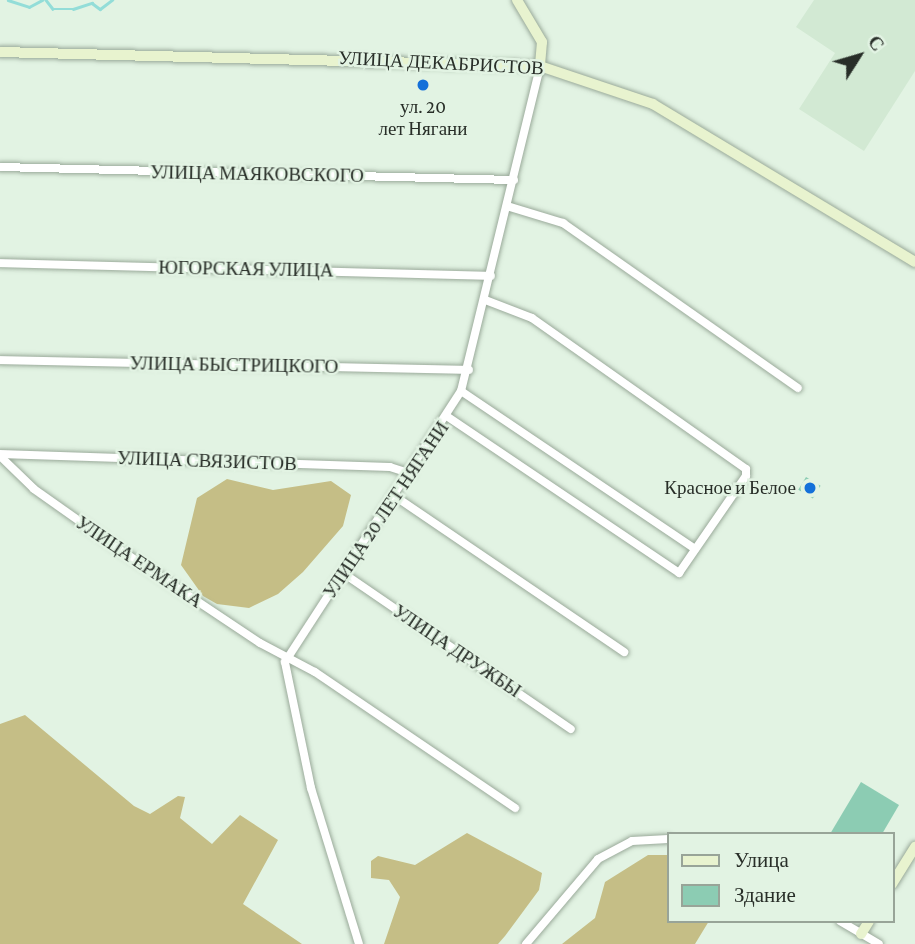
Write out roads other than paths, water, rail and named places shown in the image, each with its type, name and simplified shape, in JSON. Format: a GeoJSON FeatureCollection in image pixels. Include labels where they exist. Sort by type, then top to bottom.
{"type":"FeatureCollection","features":[{"type":"Feature","properties":{"kind":"main road"},"geometry":{"type":"LineString","coordinates":[[517,0],[542,42],[540,66]]}},
{"type":"Feature","properties":{"kind":"main road","name":"УЛИЦА ДЕКАБРИСТОВ"},"geometry":{"type":"LineString","coordinates":[[0,52],[540,66],[653,104],[915,262]]}},
{"type":"Feature","properties":{"kind":"main road"},"geometry":{"type":"LineString","coordinates":[[894,881],[915,847]]}},
{"type":"Feature","properties":{"kind":"main road"},"geometry":{"type":"LineString","coordinates":[[861,933],[868,923]]}},
{"type":"Feature","properties":{"kind":"street","name":"УЛИЦА 20 ЛЕТ НЯГАНИ"},"geometry":{"type":"LineString","coordinates":[[287,656],[396,497],[448,417],[461,391],[469,370],[540,66]]}},
{"type":"Feature","properties":{"kind":"street","name":"УЛИЦА МАЯКОВСКОГО"},"geometry":{"type":"LineString","coordinates":[[0,167],[514,180]]}},
{"type":"Feature","properties":{"kind":"street"},"geometry":{"type":"LineString","coordinates":[[508,206],[563,223],[798,388]]}},
{"type":"Feature","properties":{"kind":"street","name":"ЮГОРСКАЯ УЛИЦА"},"geometry":{"type":"LineString","coordinates":[[0,263],[491,276]]}},
{"type":"Feature","properties":{"kind":"street"},"geometry":{"type":"LineString","coordinates":[[448,417],[678,573],[746,476],[746,468],[532,318],[485,300]]}},
{"type":"Feature","properties":{"kind":"street","name":"УЛИЦА БЫСТРИЦКОГО"},"geometry":{"type":"LineString","coordinates":[[0,359],[469,370]]}},
{"type":"Feature","properties":{"kind":"street"},"geometry":{"type":"LineString","coordinates":[[461,391],[695,549]]}},
{"type":"Feature","properties":{"kind":"street","name":"УЛИЦА СВЯЗИСТОВ"},"geometry":{"type":"LineString","coordinates":[[0,455],[390,467],[411,474]]}},
{"type":"Feature","properties":{"kind":"street","name":"УЛИЦА ЕРМАКА"},"geometry":{"type":"LineString","coordinates":[[0,455],[34,489],[116,547],[287,656],[514,808]]}},
{"type":"Feature","properties":{"kind":"street"},"geometry":{"type":"LineString","coordinates":[[396,497],[624,652]]}},
{"type":"Feature","properties":{"kind":"street","name":"УЛИЦА ДРУЖБЫ"},"geometry":{"type":"LineString","coordinates":[[343,573],[571,729]]}},
{"type":"Feature","properties":{"kind":"street"},"geometry":{"type":"LineString","coordinates":[[287,656],[284,670],[311,788],[359,944]]}},
{"type":"Feature","properties":{"kind":"street"},"geometry":{"type":"LineString","coordinates":[[526,944],[598,859],[632,841],[666,839]]}},
{"type":"Feature","properties":{"kind":"street"},"geometry":{"type":"LineString","coordinates":[[844,923],[879,944]]}},
{"type":"Feature","properties":{"kind":"waterway"},"geometry":{"type":"LineString","coordinates":[[8,0],[29,7],[42,0]]}},
{"type":"Feature","properties":{"kind":"waterway"},"geometry":{"type":"LineString","coordinates":[[46,0],[53,9],[73,9],[92,3],[100,9],[112,0]]}},
{"type":"Feature","properties":{"kind":"place","name":"ул. 20 лет Нягани"},"geometry":{"type":"Point","coordinates":[423,85]}},
{"type":"Feature","properties":{"kind":"place","name":"Красное и Белое"},"geometry":{"type":"Point","coordinates":[810,488]}}]}
